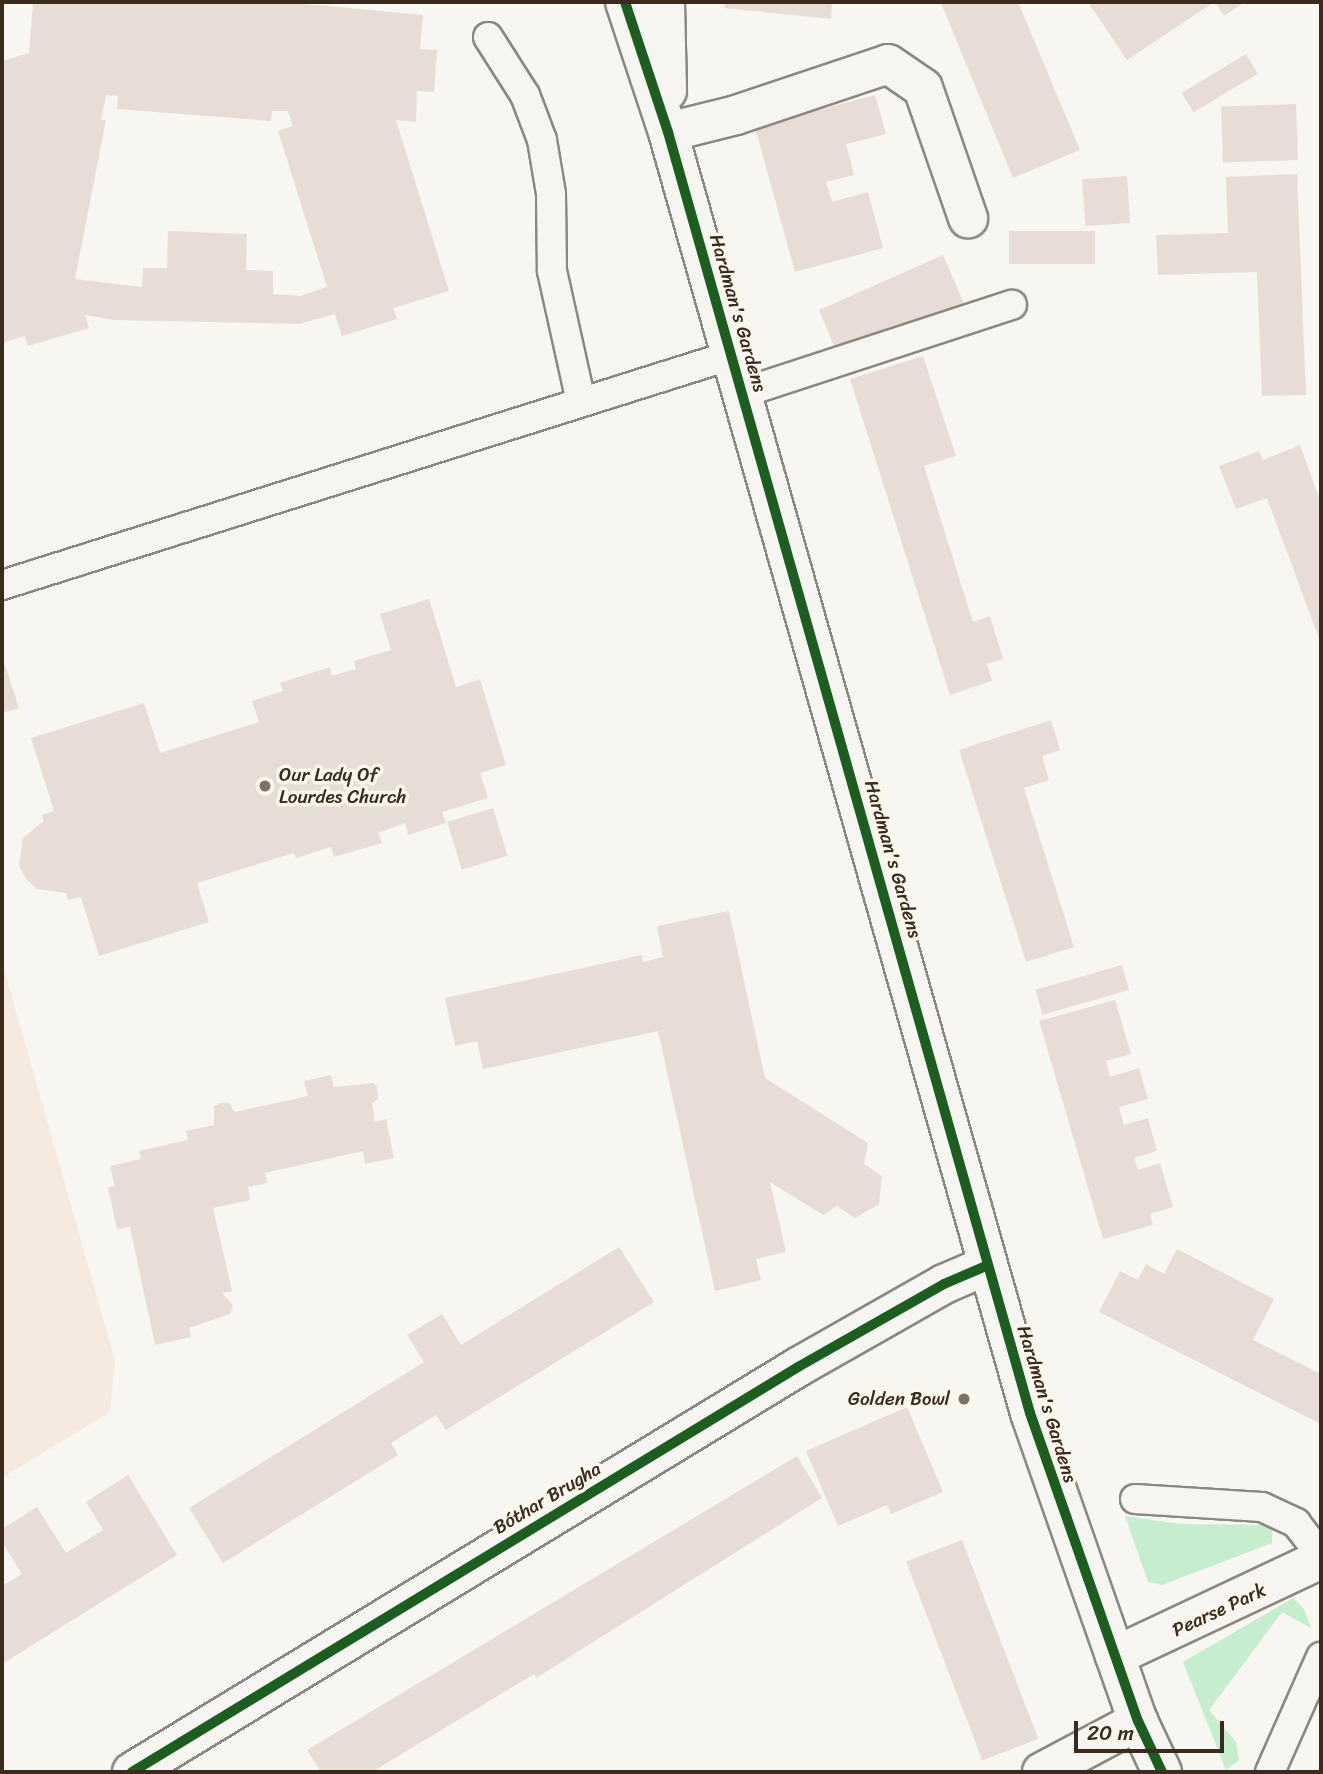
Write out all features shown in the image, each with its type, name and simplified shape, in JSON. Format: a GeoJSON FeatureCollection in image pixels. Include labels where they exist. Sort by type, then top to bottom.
{"type":"FeatureCollection","features":[{"type":"Feature","properties":{"kind":"street","name":"Hardman's Gardens"},"geometry":{"type":"LineString","coordinates":[[625,2],[668,132],[940,1083],[986,1266],[1034,1425],[1138,1721],[1162,1772]]}},
{"type":"Feature","properties":{"kind":"street","name":"Hardman's Gardens"},"geometry":{"type":"LineString","coordinates":[[665,2],[668,132]]}},
{"type":"Feature","properties":{"kind":"street"},"geometry":{"type":"LineString","coordinates":[[668,132],[736,115],[888,64],[923,88],[968,218]]}},
{"type":"Feature","properties":{"kind":"street","name":"Bóthar Brugha"},"geometry":{"type":"LineString","coordinates":[[132,1772],[798,1367],[944,1284],[986,1266]]}},
{"type":"Feature","properties":{"kind":"street","name":"Pearse Park"},"geometry":{"type":"LineString","coordinates":[[1115,1657],[1318,1566]]}},
{"type":"Feature","properties":{"kind":"street"},"geometry":{"type":"LineString","coordinates":[[1042,1772],[1138,1721]]}},
{"type":"Feature","properties":{"kind":"lane"},"geometry":{"type":"LineString","coordinates":[[488,37],[525,94],[542,140],[551,194],[552,271],[581,402]]}},
{"type":"Feature","properties":{"kind":"lane"},"geometry":{"type":"LineString","coordinates":[[742,393],[1012,305]]}},
{"type":"Feature","properties":{"kind":"lane"},"geometry":{"type":"LineString","coordinates":[[2,585],[732,355]]}},
{"type":"Feature","properties":{"kind":"lane"},"geometry":{"type":"LineString","coordinates":[[1135,1499],[1262,1507],[1296,1522],[1318,1566]]}},
{"type":"Feature","properties":{"kind":"lane"},"geometry":{"type":"LineString","coordinates":[[1270,1772],[1300,1697],[1321,1657]]}},
{"type":"Feature","properties":{"kind":"shaded area"},"geometry":{"type":"Polygon","coordinates":[[[2,962],[115,1360],[110,1412],[2,1478],[2,962]]]}},
{"type":"Feature","properties":{"kind":"green space"},"geometry":{"type":"Polygon","coordinates":[[[1125,1516],[1180,1524],[1272,1525],[1272,1543],[1162,1585],[1148,1582],[1125,1516]]]}},
{"type":"Feature","properties":{"kind":"green space"},"geometry":{"type":"Polygon","coordinates":[[[1293,1598],[1304,1609],[1311,1628],[1282,1612],[1209,1710],[1236,1742],[1239,1760],[1226,1770],[1183,1662],[1293,1598]]]}},
{"type":"Feature","properties":{"kind":"building"},"geometry":{"type":"Polygon","coordinates":[[[33,2],[285,2],[423,15],[420,49],[437,50],[434,92],[417,91],[416,122],[396,120],[449,291],[393,308],[397,319],[342,336],[335,314],[299,324],[114,320],[85,315],[89,328],[28,346],[25,336],[2,343],[2,61],[29,53],[33,2]],[[106,95],[101,120],[106,120],[75,279],[142,287],[143,268],[167,268],[168,231],[247,234],[246,270],[273,271],[273,294],[300,296],[327,287],[278,131],[293,126],[288,111],[272,111],[271,121],[117,109],[118,96],[106,95]]]}},
{"type":"Feature","properties":{"kind":"building"},"geometry":{"type":"Polygon","coordinates":[[[725,2],[832,2],[831,19],[724,8],[725,2]]]}},
{"type":"Feature","properties":{"kind":"building"},"geometry":{"type":"Polygon","coordinates":[[[1018,2],[1080,150],[1013,178],[941,3],[1018,2]]]}},
{"type":"Feature","properties":{"kind":"building"},"geometry":{"type":"Polygon","coordinates":[[[1088,2],[1214,2],[1127,60],[1088,2]]]}},
{"type":"Feature","properties":{"kind":"building"},"geometry":{"type":"Polygon","coordinates":[[[1215,2],[1245,2],[1224,16],[1215,2]]]}},
{"type":"Feature","properties":{"kind":"building"},"geometry":{"type":"Polygon","coordinates":[[[1246,54],[1258,74],[1194,112],[1182,93],[1246,54]]]}},
{"type":"Feature","properties":{"kind":"building"},"geometry":{"type":"Polygon","coordinates":[[[875,95],[886,134],[846,144],[854,175],[826,182],[832,202],[868,192],[883,248],[795,272],[755,127],[875,95]]]}},
{"type":"Feature","properties":{"kind":"building"},"geometry":{"type":"Polygon","coordinates":[[[1296,104],[1298,160],[1223,163],[1221,107],[1296,104]]]}},
{"type":"Feature","properties":{"kind":"building"},"geometry":{"type":"Polygon","coordinates":[[[1297,174],[1306,395],[1262,396],[1257,272],[1158,275],[1156,235],[1228,233],[1226,177],[1297,174]]]}},
{"type":"Feature","properties":{"kind":"building"},"geometry":{"type":"Polygon","coordinates":[[[1127,176],[1130,223],[1085,226],[1082,179],[1127,176]]]}},
{"type":"Feature","properties":{"kind":"building"},"geometry":{"type":"Polygon","coordinates":[[[1009,231],[1095,231],[1095,264],[1009,264],[1009,231]]]}},
{"type":"Feature","properties":{"kind":"building"},"geometry":{"type":"Polygon","coordinates":[[[943,255],[966,308],[897,339],[892,326],[836,351],[819,310],[943,255]]]}},
{"type":"Feature","properties":{"kind":"building"},"geometry":{"type":"Polygon","coordinates":[[[923,356],[956,456],[924,466],[973,622],[990,616],[1003,659],[987,664],[992,681],[950,695],[850,379],[923,356]]]}},
{"type":"Feature","properties":{"kind":"building"},"geometry":{"type":"Polygon","coordinates":[[[1300,445],[1321,503],[1321,644],[1267,498],[1236,509],[1219,466],[1259,451],[1263,460],[1300,445]]]}},
{"type":"Feature","properties":{"kind":"building","name":"Our Lady Of Lourdes Church"},"geometry":{"type":"Polygon","coordinates":[[[429,599],[456,687],[480,679],[506,765],[480,773],[488,798],[442,812],[446,823],[408,835],[405,823],[378,833],[382,843],[334,857],[331,847],[296,858],[294,853],[197,883],[209,922],[99,956],[81,897],[68,900],[66,893],[37,889],[26,879],[19,866],[23,838],[44,821],[42,815],[54,811],[31,738],[144,703],[160,753],[259,722],[252,701],[283,691],[280,683],[330,667],[332,676],[356,669],[354,661],[391,650],[380,614],[429,599]]]}},
{"type":"Feature","properties":{"kind":"building"},"geometry":{"type":"Polygon","coordinates":[[[2,656],[19,708],[2,713],[2,656]]]}},
{"type":"Feature","properties":{"kind":"building"},"geometry":{"type":"Polygon","coordinates":[[[1051,720],[1060,750],[1042,756],[1049,780],[1024,788],[1074,947],[1026,962],[959,750],[1051,720]]]}},
{"type":"Feature","properties":{"kind":"building"},"geometry":{"type":"Polygon","coordinates":[[[493,808],[508,856],[462,870],[447,822],[493,808]]]}},
{"type":"Feature","properties":{"kind":"building"},"geometry":{"type":"Polygon","coordinates":[[[729,911],[765,1078],[868,1143],[864,1164],[882,1176],[879,1204],[855,1218],[837,1206],[823,1215],[770,1182],[786,1252],[756,1259],[761,1280],[715,1291],[658,1031],[483,1069],[477,1041],[455,1046],[445,998],[642,955],[643,962],[663,957],[657,926],[729,911]]]}},
{"type":"Feature","properties":{"kind":"building"},"geometry":{"type":"Polygon","coordinates":[[[1122,965],[1129,990],[1043,1015],[1035,990],[1122,965]]]}},
{"type":"Feature","properties":{"kind":"building"},"geometry":{"type":"Polygon","coordinates":[[[1115,1000],[1131,1054],[1106,1061],[1110,1077],[1139,1068],[1148,1099],[1119,1107],[1124,1125],[1148,1118],[1157,1151],[1134,1158],[1138,1170],[1160,1163],[1173,1207],[1150,1214],[1153,1225],[1103,1239],[1039,1021],[1115,1000]]]}},
{"type":"Feature","properties":{"kind":"building"},"geometry":{"type":"Polygon","coordinates":[[[331,1075],[334,1087],[373,1083],[377,1086],[378,1099],[372,1103],[375,1122],[386,1119],[394,1158],[365,1164],[363,1151],[265,1173],[267,1183],[248,1187],[250,1200],[213,1208],[232,1291],[222,1293],[233,1305],[230,1314],[189,1328],[191,1337],[155,1345],[130,1227],[117,1229],[108,1188],[115,1186],[110,1166],[141,1159],[139,1151],[188,1140],[186,1131],[214,1125],[214,1106],[221,1103],[229,1103],[235,1112],[308,1096],[304,1081],[331,1075]]]}},
{"type":"Feature","properties":{"kind":"building"},"geometry":{"type":"Polygon","coordinates":[[[619,1247],[654,1302],[446,1430],[436,1415],[391,1443],[398,1455],[223,1563],[189,1508],[424,1362],[407,1335],[442,1314],[461,1345],[619,1247]]]}},
{"type":"Feature","properties":{"kind":"building"},"geometry":{"type":"Polygon","coordinates":[[[1177,1249],[1274,1299],[1253,1340],[1321,1374],[1321,1424],[1099,1312],[1120,1271],[1138,1280],[1146,1264],[1164,1274],[1177,1249]]]}},
{"type":"Feature","properties":{"kind":"building"},"geometry":{"type":"Polygon","coordinates":[[[907,1407],[943,1492],[891,1514],[887,1505],[838,1526],[806,1451],[907,1407]]]}},
{"type":"Feature","properties":{"kind":"building"},"geometry":{"type":"Polygon","coordinates":[[[797,1456],[822,1498],[536,1678],[534,1674],[372,1772],[321,1772],[307,1750],[797,1456]]]}},
{"type":"Feature","properties":{"kind":"building"},"geometry":{"type":"Polygon","coordinates":[[[128,1475],[177,1555],[2,1664],[2,1586],[22,1574],[2,1542],[2,1529],[37,1507],[66,1553],[103,1530],[86,1502],[128,1475]]]}},
{"type":"Feature","properties":{"kind":"building"},"geometry":{"type":"Polygon","coordinates":[[[962,1540],[1038,1739],[982,1760],[906,1562],[962,1540]]]}},
{"type":"Feature","properties":{"kind":"cycle path"},"geometry":{"type":"LineString","coordinates":[[625,2],[668,132],[1030,1413],[1138,1721],[1162,1772]]}},
{"type":"Feature","properties":{"kind":"cycle path"},"geometry":{"type":"LineString","coordinates":[[132,1772],[798,1367],[944,1284],[986,1266]]}},
{"type":"Feature","properties":{"kind":"place","name":"Our Lady Of Lourdes Church"},"geometry":{"type":"Point","coordinates":[265,786]}},
{"type":"Feature","properties":{"kind":"place","name":"Golden Bowl"},"geometry":{"type":"Point","coordinates":[964,1399]}}]}
